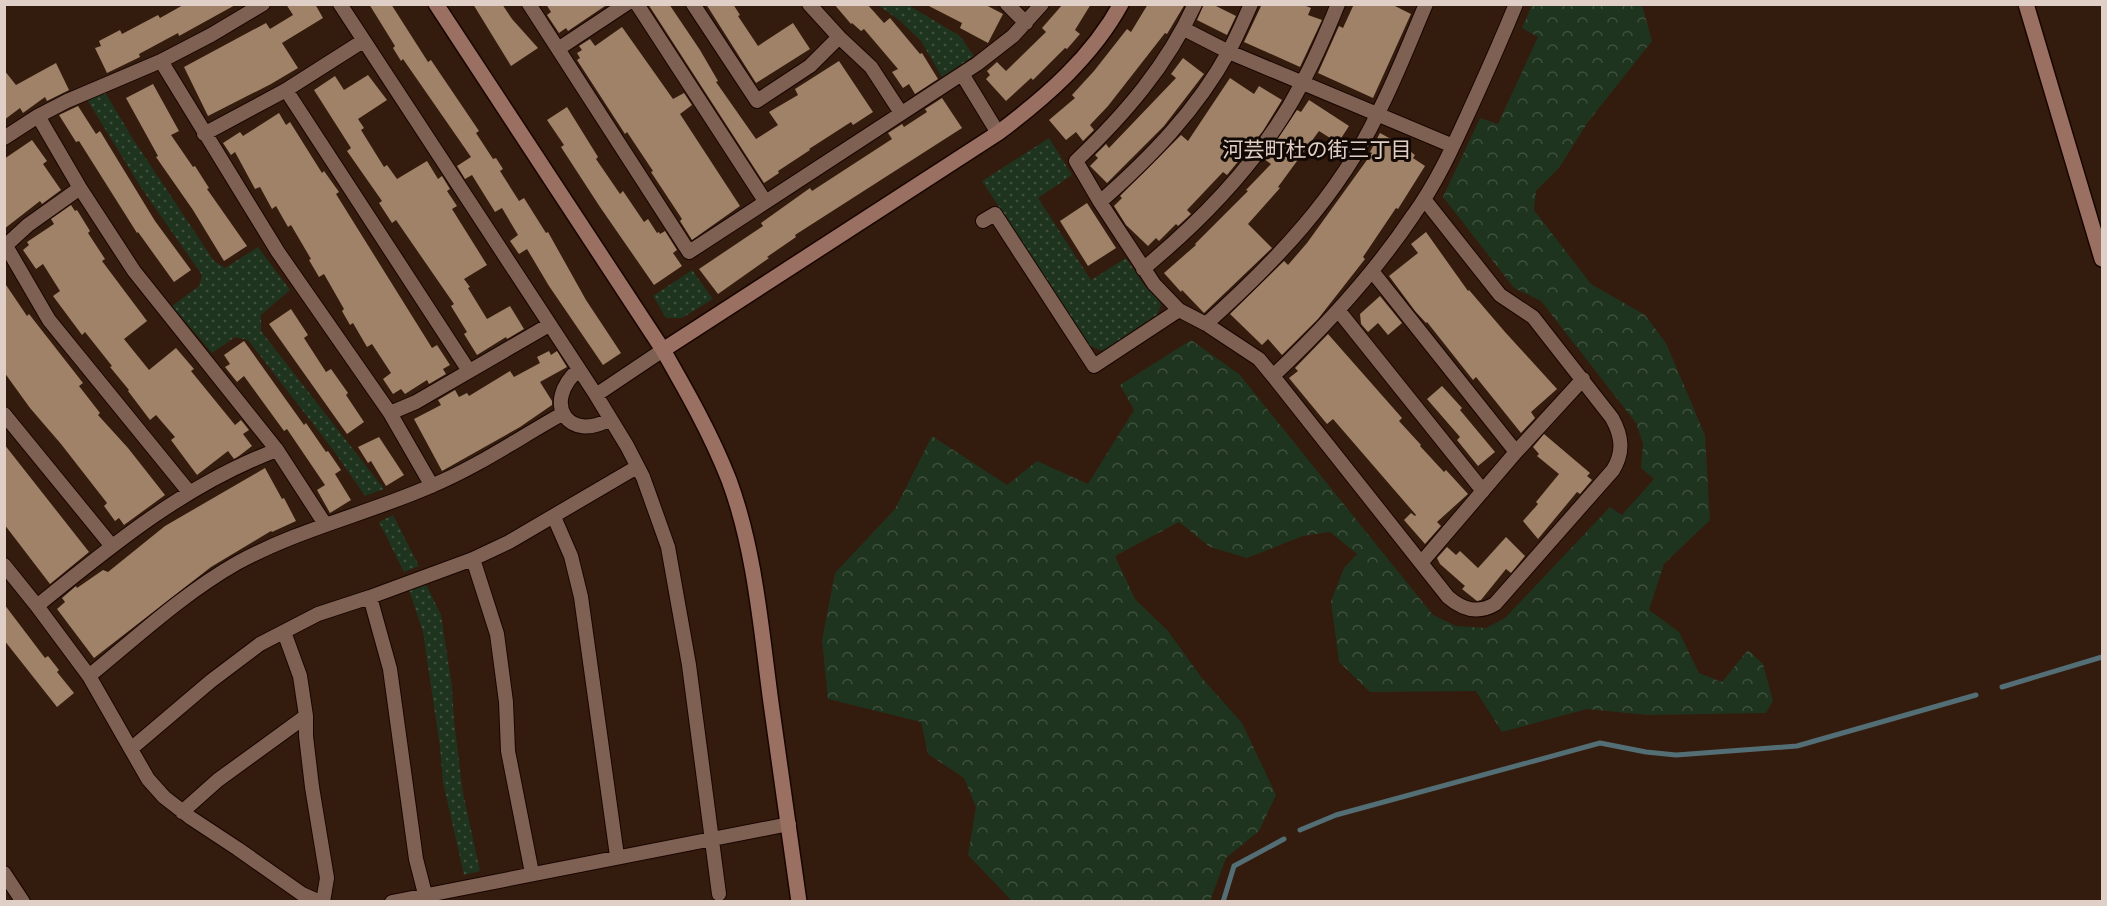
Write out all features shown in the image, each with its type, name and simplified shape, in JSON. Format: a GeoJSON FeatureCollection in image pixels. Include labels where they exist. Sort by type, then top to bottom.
{"type":"FeatureCollection","features":[{"type":"Feature","properties":{"kind":"street"},"geometry":{"type":"LineString","coordinates":[[4,138],[38,116],[67,101],[161,61],[263,4]]}},
{"type":"Feature","properties":{"kind":"street"},"geometry":{"type":"LineString","coordinates":[[340,4],[596,395],[637,466],[668,547],[689,664],[719,894]]}},
{"type":"Feature","properties":{"kind":"street"},"geometry":{"type":"LineString","coordinates":[[436,4],[663,350],[713,441],[729,482],[753,574],[799,902]]}},
{"type":"Feature","properties":{"kind":"street"},"geometry":{"type":"LineString","coordinates":[[529,4],[689,252],[992,53],[1013,36],[1042,4]]}},
{"type":"Feature","properties":{"kind":"street"},"geometry":{"type":"LineString","coordinates":[[558,49],[626,4]]}},
{"type":"Feature","properties":{"kind":"street"},"geometry":{"type":"LineString","coordinates":[[637,4],[765,201]]}},
{"type":"Feature","properties":{"kind":"street"},"geometry":{"type":"LineString","coordinates":[[693,4],[757,101],[810,66],[839,37]]}},
{"type":"Feature","properties":{"kind":"street"},"geometry":{"type":"LineString","coordinates":[[809,4],[871,67],[901,113]]}},
{"type":"Feature","properties":{"kind":"street"},"geometry":{"type":"LineString","coordinates":[[1007,4],[1026,23]]}},
{"type":"Feature","properties":{"kind":"street"},"geometry":{"type":"LineString","coordinates":[[596,395],[998,132],[1037,103],[1088,52],[1121,4]]}},
{"type":"Feature","properties":{"kind":"street"},"geometry":{"type":"LineString","coordinates":[[1195,4],[1184,29],[1134,102],[1111,128],[1076,161],[1143,269],[1179,310],[1206,324],[1259,359],[1448,597],[1466,609],[1477,610],[1488,608],[1502,595],[1617,463],[1622,442],[1620,431],[1612,418],[1533,317],[1500,296],[1424,198]]}},
{"type":"Feature","properties":{"kind":"street"},"geometry":{"type":"LineString","coordinates":[[1100,202],[1163,143],[1197,101],[1229,52],[1251,4]]}},
{"type":"Feature","properties":{"kind":"street"},"geometry":{"type":"LineString","coordinates":[[1143,269],[1182,237],[1237,180],[1263,146],[1302,83],[1338,4]]}},
{"type":"Feature","properties":{"kind":"street"},"geometry":{"type":"LineString","coordinates":[[1206,324],[1251,284],[1308,221],[1347,166],[1378,114],[1426,4]]}},
{"type":"Feature","properties":{"kind":"street"},"geometry":{"type":"LineString","coordinates":[[1273,376],[1338,310],[1415,214],[1453,146],[1516,4]]}},
{"type":"Feature","properties":{"kind":"street"},"geometry":{"type":"LineString","coordinates":[[2026,4],[2103,259]]}},
{"type":"Feature","properties":{"kind":"street"},"geometry":{"type":"LineString","coordinates":[[1184,29],[1229,52],[1453,146]]}},
{"type":"Feature","properties":{"kind":"street"},"geometry":{"type":"LineString","coordinates":[[204,134],[286,90],[363,41]]}},
{"type":"Feature","properties":{"kind":"street"},"geometry":{"type":"LineString","coordinates":[[161,61],[278,252],[390,413],[432,486]]}},
{"type":"Feature","properties":{"kind":"street"},"geometry":{"type":"LineString","coordinates":[[962,74],[998,132]]}},
{"type":"Feature","properties":{"kind":"street"},"geometry":{"type":"LineString","coordinates":[[286,90],[469,371]]}},
{"type":"Feature","properties":{"kind":"street"},"geometry":{"type":"LineString","coordinates":[[38,116],[80,188],[134,271],[277,450],[324,524]]}},
{"type":"Feature","properties":{"kind":"street"},"geometry":{"type":"LineString","coordinates":[[80,188],[28,225],[5,246],[49,320],[189,492]]}},
{"type":"Feature","properties":{"kind":"street"},"geometry":{"type":"LineString","coordinates":[[983,221],[995,214],[1094,366],[1179,310]]}},
{"type":"Feature","properties":{"kind":"street"},"geometry":{"type":"LineString","coordinates":[[1371,271],[1516,452]]}},
{"type":"Feature","properties":{"kind":"street"},"geometry":{"type":"LineString","coordinates":[[1338,310],[1483,492]]}},
{"type":"Feature","properties":{"kind":"street"},"geometry":{"type":"LineString","coordinates":[[390,413],[416,402],[549,325]]}},
{"type":"Feature","properties":{"kind":"street"},"geometry":{"type":"LineString","coordinates":[[562,414],[563,388],[567,380],[579,369]]}},
{"type":"Feature","properties":{"kind":"street"},"geometry":{"type":"LineString","coordinates":[[1421,562],[1583,379]]}},
{"type":"Feature","properties":{"kind":"street"},"geometry":{"type":"LineString","coordinates":[[4,414],[111,545]]}},
{"type":"Feature","properties":{"kind":"street"},"geometry":{"type":"LineString","coordinates":[[562,414],[573,422],[589,427],[600,425],[610,419]]}},
{"type":"Feature","properties":{"kind":"street"},"geometry":{"type":"LineString","coordinates":[[89,676],[222,573],[272,545],[432,486],[562,414]]}},
{"type":"Feature","properties":{"kind":"street"},"geometry":{"type":"LineString","coordinates":[[37,606],[111,545],[189,492],[251,460],[277,450]]}},
{"type":"Feature","properties":{"kind":"street"},"geometry":{"type":"LineString","coordinates":[[132,748],[211,681],[260,644],[318,614],[473,559],[554,517],[637,466]]}},
{"type":"Feature","properties":{"kind":"street"},"geometry":{"type":"LineString","coordinates":[[554,517],[571,556],[581,597],[618,856]]}},
{"type":"Feature","properties":{"kind":"street"},"geometry":{"type":"LineString","coordinates":[[473,559],[497,634],[506,702],[508,751],[532,873]]}},
{"type":"Feature","properties":{"kind":"street"},"geometry":{"type":"LineString","coordinates":[[4,565],[89,676],[148,779],[164,797],[182,812],[302,894],[321,902],[327,878],[312,787],[306,716],[300,676],[284,632]]}},
{"type":"Feature","properties":{"kind":"street"},"geometry":{"type":"LineString","coordinates":[[370,597],[390,669],[414,848],[424,898]]}},
{"type":"Feature","properties":{"kind":"street"},"geometry":{"type":"LineString","coordinates":[[182,812],[218,780],[306,716]]}},
{"type":"Feature","properties":{"kind":"street"},"geometry":{"type":"LineString","coordinates":[[392,902],[424,898],[532,873],[789,824]]}},
{"type":"Feature","properties":{"kind":"street"},"geometry":{"type":"LineString","coordinates":[[4,873],[23,902]]}},
{"type":"Feature","properties":{"kind":"green space"},"geometry":{"type":"Polygon","coordinates":[[[878,5],[908,5],[960,36],[974,56],[942,77],[921,41],[899,20],[878,5]]]}},
{"type":"Feature","properties":{"kind":"green space"},"geometry":{"type":"Polygon","coordinates":[[[1532,5],[1642,5],[1652,41],[1588,122],[1559,168],[1536,191],[1534,210],[1591,284],[1645,315],[1666,343],[1705,435],[1710,520],[1664,564],[1649,610],[1679,632],[1699,673],[1722,682],[1748,650],[1763,664],[1773,701],[1766,713],[1648,715],[1587,709],[1502,732],[1476,691],[1370,692],[1339,662],[1331,601],[1344,568],[1357,554],[1330,532],[1303,536],[1247,558],[1210,547],[1179,522],[1115,556],[1135,599],[1168,631],[1201,677],[1242,723],[1276,795],[1259,831],[1226,858],[1210,901],[1012,901],[968,855],[976,807],[964,778],[928,754],[921,722],[828,699],[822,640],[835,573],[895,509],[932,436],[1007,485],[1037,461],[1088,484],[1134,410],[1120,385],[1191,340],[1239,374],[1433,615],[1456,626],[1486,628],[1505,618],[1610,507],[1622,515],[1654,479],[1641,468],[1643,444],[1636,423],[1541,301],[1514,288],[1443,197],[1480,118],[1498,124],[1538,37],[1522,28],[1532,5]]]}},
{"type":"Feature","properties":{"kind":"green space"},"geometry":{"type":"Polygon","coordinates":[[[103,89],[133,139],[214,261],[225,268],[258,247],[290,290],[261,315],[261,331],[384,489],[365,496],[334,451],[248,340],[235,337],[212,353],[172,306],[199,286],[202,275],[142,189],[86,98],[103,89]]]}},
{"type":"Feature","properties":{"kind":"green space"},"geometry":{"type":"Polygon","coordinates":[[[1049,138],[1072,175],[1038,198],[1091,280],[1126,258],[1161,305],[1157,315],[1103,351],[1090,346],[982,181],[1049,138]]]}},
{"type":"Feature","properties":{"kind":"green space"},"geometry":{"type":"Polygon","coordinates":[[[692,270],[713,299],[682,318],[666,318],[653,296],[692,270]]]}},
{"type":"Feature","properties":{"kind":"green space"},"geometry":{"type":"Polygon","coordinates":[[[393,515],[419,566],[404,572],[379,522],[393,515]]]}},
{"type":"Feature","properties":{"kind":"green space"},"geometry":{"type":"Polygon","coordinates":[[[424,580],[441,615],[452,687],[463,793],[480,871],[464,875],[443,782],[423,632],[408,587],[424,580]]]}},
{"type":"Feature","properties":{"kind":"building"},"geometry":{"type":"Polygon","coordinates":[[[185,4],[237,4],[179,36],[178,33],[139,54],[140,57],[107,73],[95,48],[101,46],[99,41],[120,30],[122,34],[158,15],[160,18],[185,4]]]}},
{"type":"Feature","properties":{"kind":"building"},"geometry":{"type":"Polygon","coordinates":[[[286,4],[315,4],[323,18],[282,43],[298,68],[208,116],[184,67],[266,23],[270,29],[293,15],[286,4]]]}},
{"type":"Feature","properties":{"kind":"building"},"geometry":{"type":"Polygon","coordinates":[[[369,4],[391,4],[428,62],[431,60],[479,131],[476,133],[493,159],[496,158],[503,169],[500,171],[519,201],[524,198],[546,233],[548,232],[586,300],[621,353],[603,365],[549,286],[527,249],[519,254],[510,241],[518,235],[502,208],[495,212],[472,175],[465,179],[457,166],[471,157],[403,59],[401,61],[393,48],[395,46],[369,4]]]}},
{"type":"Feature","properties":{"kind":"building"},"geometry":{"type":"Polygon","coordinates":[[[473,4],[502,4],[538,48],[511,66],[473,4]]]}},
{"type":"Feature","properties":{"kind":"building"},"geometry":{"type":"Polygon","coordinates":[[[546,4],[608,4],[568,31],[566,28],[559,33],[547,15],[551,12],[546,4]]]}},
{"type":"Feature","properties":{"kind":"building"},"geometry":{"type":"Polygon","coordinates":[[[648,4],[669,4],[700,50],[718,81],[716,82],[756,139],[778,125],[769,112],[798,95],[795,89],[839,61],[873,112],[853,125],[851,122],[809,149],[764,183],[648,4]]]}},
{"type":"Feature","properties":{"kind":"building"},"geometry":{"type":"Polygon","coordinates":[[[706,4],[733,4],[740,15],[738,16],[758,46],[793,23],[810,49],[756,83],[706,4]]]}},
{"type":"Feature","properties":{"kind":"building"},"geometry":{"type":"Polygon","coordinates":[[[834,4],[867,4],[884,23],[890,18],[920,54],[922,53],[938,79],[915,94],[909,84],[903,88],[892,72],[898,69],[864,29],[861,31],[851,24],[834,4]]]}},
{"type":"Feature","properties":{"kind":"building"},"geometry":{"type":"Polygon","coordinates":[[[925,4],[984,4],[1003,14],[988,43],[960,28],[962,23],[925,4]]]}},
{"type":"Feature","properties":{"kind":"building"},"geometry":{"type":"Polygon","coordinates":[[[1063,4],[1091,4],[1075,30],[1080,34],[1033,80],[1031,78],[1006,101],[986,79],[990,75],[987,71],[997,62],[1006,71],[1046,32],[1042,28],[1063,4]]]}},
{"type":"Feature","properties":{"kind":"building"},"geometry":{"type":"Polygon","coordinates":[[[1148,4],[1185,4],[1167,34],[1165,33],[1108,106],[1090,125],[1094,130],[1083,141],[1076,132],[1066,140],[1049,120],[1075,98],[1072,95],[1127,29],[1131,32],[1148,4]]]}},
{"type":"Feature","properties":{"kind":"building"},"geometry":{"type":"Polygon","coordinates":[[[1204,4],[1212,4],[1236,16],[1227,35],[1197,20],[1204,4]]]}},
{"type":"Feature","properties":{"kind":"building"},"geometry":{"type":"Polygon","coordinates":[[[1262,4],[1301,4],[1311,8],[1308,15],[1322,20],[1300,67],[1244,42],[1262,4]]]}},
{"type":"Feature","properties":{"kind":"building"},"geometry":{"type":"Polygon","coordinates":[[[1354,4],[1391,4],[1411,14],[1373,98],[1318,73],[1339,26],[1343,28],[1354,4]]]}},
{"type":"Feature","properties":{"kind":"building"},"geometry":{"type":"Polygon","coordinates":[[[622,27],[673,99],[684,93],[692,105],[680,114],[740,206],[692,240],[680,221],[682,219],[651,172],[653,171],[627,132],[625,134],[577,60],[580,58],[577,53],[582,50],[579,46],[590,39],[595,46],[622,27]]]}},
{"type":"Feature","properties":{"kind":"building"},"geometry":{"type":"Polygon","coordinates":[[[1183,58],[1204,74],[1164,126],[1107,183],[1090,166],[1098,158],[1095,155],[1106,144],[1109,148],[1176,78],[1171,74],[1183,58]]]}},
{"type":"Feature","properties":{"kind":"building"},"geometry":{"type":"Polygon","coordinates":[[[56,63],[69,90],[47,101],[45,97],[23,113],[20,108],[4,120],[4,70],[16,85],[56,63]]]}},
{"type":"Feature","properties":{"kind":"building"},"geometry":{"type":"Polygon","coordinates":[[[368,75],[387,100],[358,119],[364,128],[361,130],[384,167],[387,165],[397,179],[427,161],[438,179],[442,176],[450,189],[447,191],[457,206],[452,209],[487,265],[464,279],[470,287],[468,288],[487,319],[510,306],[524,329],[477,355],[464,334],[467,332],[451,306],[454,304],[396,220],[392,223],[379,203],[382,201],[347,151],[351,148],[314,90],[335,76],[344,90],[368,75]]]}},
{"type":"Feature","properties":{"kind":"building"},"geometry":{"type":"Polygon","coordinates":[[[1230,78],[1254,94],[1259,86],[1282,100],[1263,131],[1227,175],[1223,172],[1187,210],[1191,214],[1178,226],[1176,224],[1159,241],[1156,238],[1148,246],[1126,225],[1114,206],[1122,198],[1120,196],[1181,135],[1188,141],[1230,78]]]}},
{"type":"Feature","properties":{"kind":"building"},"geometry":{"type":"Polygon","coordinates":[[[153,84],[179,131],[171,135],[193,167],[195,166],[209,188],[207,189],[247,246],[224,261],[193,210],[156,157],[158,156],[126,98],[153,84]]]}},
{"type":"Feature","properties":{"kind":"building"},"geometry":{"type":"Polygon","coordinates":[[[942,98],[962,128],[795,235],[796,237],[767,257],[769,258],[718,294],[699,269],[763,226],[761,223],[810,188],[812,191],[892,139],[888,133],[902,124],[904,127],[927,112],[925,109],[942,98]]]}},
{"type":"Feature","properties":{"kind":"building"},"geometry":{"type":"Polygon","coordinates":[[[1309,100],[1349,126],[1338,143],[1319,131],[1278,187],[1280,188],[1248,224],[1272,248],[1204,313],[1164,273],[1196,245],[1271,164],[1264,159],[1297,110],[1301,112],[1309,100]]]}},
{"type":"Feature","properties":{"kind":"building"},"geometry":{"type":"Polygon","coordinates":[[[78,106],[96,134],[100,131],[155,221],[191,270],[174,282],[137,233],[79,141],[76,142],[59,115],[78,106]]]}},
{"type":"Feature","properties":{"kind":"building"},"geometry":{"type":"Polygon","coordinates":[[[567,107],[598,157],[596,159],[620,194],[623,191],[644,222],[648,219],[657,233],[665,231],[677,250],[673,253],[682,266],[654,285],[561,147],[564,145],[547,120],[567,107]]]}},
{"type":"Feature","properties":{"kind":"building"},"geometry":{"type":"Polygon","coordinates":[[[279,113],[286,125],[290,122],[322,173],[324,171],[339,192],[336,194],[432,348],[437,345],[450,365],[443,369],[446,374],[429,384],[427,380],[405,394],[401,389],[393,394],[383,379],[391,373],[372,344],[367,347],[353,323],[350,325],[342,311],[344,309],[324,274],[319,277],[291,225],[288,227],[276,206],[272,209],[260,187],[255,189],[235,152],[231,155],[223,143],[240,132],[243,136],[279,113]]]}},
{"type":"Feature","properties":{"kind":"building"},"geometry":{"type":"Polygon","coordinates":[[[1380,133],[1402,145],[1415,155],[1413,158],[1425,166],[1398,209],[1396,208],[1363,257],[1365,259],[1318,319],[1282,355],[1268,339],[1262,345],[1230,314],[1284,261],[1288,265],[1307,243],[1372,153],[1370,152],[1380,133]]]}},
{"type":"Feature","properties":{"kind":"building"},"geometry":{"type":"Polygon","coordinates":[[[32,140],[47,161],[43,164],[61,190],[42,204],[40,201],[4,229],[4,159],[32,140]]]}},
{"type":"Feature","properties":{"kind":"building"},"geometry":{"type":"Polygon","coordinates":[[[1087,203],[1116,248],[1088,266],[1060,221],[1087,203]]]}},
{"type":"Feature","properties":{"kind":"building"},"geometry":{"type":"Polygon","coordinates":[[[71,205],[75,211],[77,210],[90,231],[88,233],[105,259],[102,261],[147,321],[124,339],[149,370],[176,348],[194,369],[191,371],[235,425],[241,420],[249,430],[243,434],[252,446],[239,456],[234,459],[228,451],[197,475],[171,440],[175,437],[156,415],[150,420],[110,367],[112,366],[85,332],[82,335],[53,296],[60,291],[43,264],[36,269],[23,250],[29,245],[27,242],[54,224],[51,219],[71,205]]]}},
{"type":"Feature","properties":{"kind":"building"},"geometry":{"type":"Polygon","coordinates":[[[1426,232],[1468,291],[1557,389],[1531,412],[1535,418],[1521,433],[1476,377],[1473,380],[1389,276],[1418,253],[1411,244],[1426,232]]]}},
{"type":"Feature","properties":{"kind":"building"},"geometry":{"type":"Polygon","coordinates":[[[4,282],[27,316],[29,314],[83,383],[79,386],[100,413],[98,415],[128,448],[165,495],[124,525],[119,518],[115,521],[104,506],[107,503],[30,408],[4,372],[4,282]]]}},
{"type":"Feature","properties":{"kind":"building"},"geometry":{"type":"Polygon","coordinates":[[[1380,296],[1402,323],[1388,335],[1378,323],[1368,332],[1361,324],[1360,314],[1380,296]]]}},
{"type":"Feature","properties":{"kind":"building"},"geometry":{"type":"Polygon","coordinates":[[[291,309],[308,335],[304,338],[326,372],[331,369],[364,422],[347,434],[269,324],[291,309]]]}},
{"type":"Feature","properties":{"kind":"building"},"geometry":{"type":"Polygon","coordinates":[[[1328,334],[1402,418],[1399,421],[1420,446],[1468,494],[1437,522],[1441,526],[1425,544],[1404,520],[1411,513],[1416,515],[1333,419],[1327,424],[1289,378],[1298,371],[1295,368],[1328,334]]]}},
{"type":"Feature","properties":{"kind":"building"},"geometry":{"type":"Polygon","coordinates":[[[244,341],[304,425],[306,423],[341,470],[335,474],[351,500],[330,513],[317,490],[325,485],[287,429],[284,431],[244,376],[237,382],[225,367],[230,364],[224,355],[244,341]]]}},
{"type":"Feature","properties":{"kind":"building"},"geometry":{"type":"Polygon","coordinates":[[[549,351],[551,355],[557,351],[567,367],[540,382],[552,401],[552,405],[520,427],[442,471],[414,419],[441,405],[438,400],[455,390],[459,397],[467,393],[469,396],[510,371],[514,377],[540,363],[537,357],[549,351]]]}},
{"type":"Feature","properties":{"kind":"building"},"geometry":{"type":"Polygon","coordinates":[[[1442,386],[1462,408],[1460,410],[1495,452],[1478,466],[1457,440],[1460,437],[1427,399],[1442,386]]]}},
{"type":"Feature","properties":{"kind":"building"},"geometry":{"type":"Polygon","coordinates":[[[1544,434],[1590,473],[1587,476],[1592,480],[1580,494],[1577,492],[1538,539],[1523,521],[1559,474],[1537,456],[1539,454],[1533,447],[1544,434]]]}},
{"type":"Feature","properties":{"kind":"building"},"geometry":{"type":"Polygon","coordinates":[[[379,437],[404,475],[386,486],[371,461],[368,463],[358,447],[379,437]]]}},
{"type":"Feature","properties":{"kind":"building"},"geometry":{"type":"Polygon","coordinates":[[[4,444],[89,552],[50,584],[4,524],[4,444]]]}},
{"type":"Feature","properties":{"kind":"building"},"geometry":{"type":"Polygon","coordinates":[[[265,468],[296,521],[271,531],[211,567],[94,658],[57,609],[65,602],[62,598],[76,586],[77,588],[103,570],[108,572],[165,526],[265,468]]]}},
{"type":"Feature","properties":{"kind":"building"},"geometry":{"type":"Polygon","coordinates":[[[1506,537],[1525,556],[1511,573],[1506,569],[1481,600],[1477,601],[1462,589],[1465,586],[1440,564],[1437,558],[1447,547],[1456,555],[1460,551],[1478,568],[1506,537]]]}},
{"type":"Feature","properties":{"kind":"building"},"geometry":{"type":"Polygon","coordinates":[[[4,604],[45,658],[48,656],[59,670],[57,672],[74,693],[57,707],[4,640],[4,604]]]}},
{"type":"Feature","properties":{"kind":"waterway"},"geometry":{"type":"LineString","coordinates":[[2002,687],[2102,657]]}},
{"type":"Feature","properties":{"kind":"waterway"},"geometry":{"type":"LineString","coordinates":[[1300,830],[1336,815],[1600,743],[1676,755],[1797,746],[1976,695]]}},
{"type":"Feature","properties":{"kind":"waterway"},"geometry":{"type":"LineString","coordinates":[[1223,902],[1234,866],[1284,839]]}},
{"type":"Feature","properties":{"kind":"district","name":"河芸町杜の街三丁目"},"geometry":{"type":"Point","coordinates":[1317,150]}}]}
